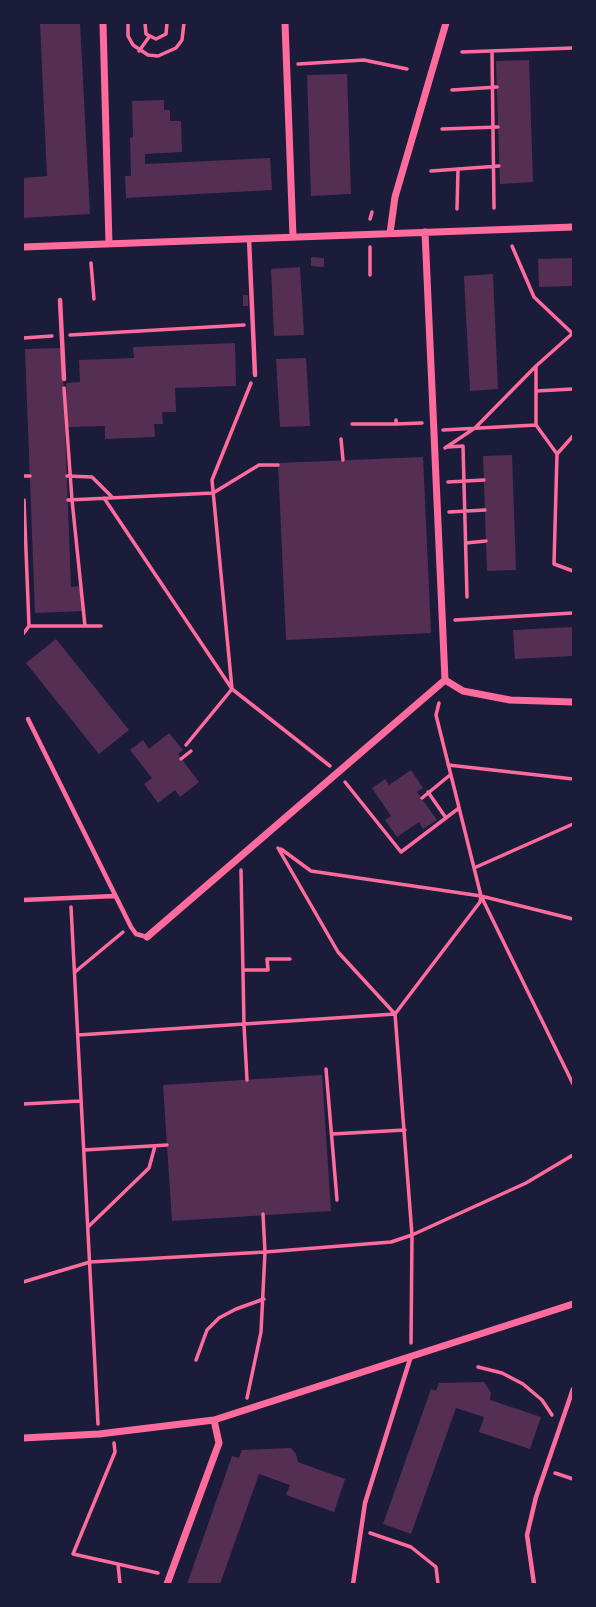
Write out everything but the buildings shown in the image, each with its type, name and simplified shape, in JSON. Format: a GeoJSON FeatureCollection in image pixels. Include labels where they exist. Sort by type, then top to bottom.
{"type":"FeatureCollection","features":[{"type":"Feature","properties":{"kind":"street"},"geometry":{"type":"LineString","coordinates":[[103,23],[109,244]]}},
{"type":"Feature","properties":{"kind":"street"},"geometry":{"type":"LineString","coordinates":[[285,23],[293,237]]}},
{"type":"Feature","properties":{"kind":"street"},"geometry":{"type":"LineString","coordinates":[[390,233],[395,197],[446,23]]}},
{"type":"Feature","properties":{"kind":"street"},"geometry":{"type":"LineString","coordinates":[[23,247],[573,227]]}},
{"type":"Feature","properties":{"kind":"street"},"geometry":{"type":"LineString","coordinates":[[425,232],[445,680]]}},
{"type":"Feature","properties":{"kind":"street"},"geometry":{"type":"LineString","coordinates":[[445,680],[463,691],[510,700],[573,702]]}},
{"type":"Feature","properties":{"kind":"street"},"geometry":{"type":"LineString","coordinates":[[147,937],[445,680]]}},
{"type":"Feature","properties":{"kind":"street"},"geometry":{"type":"LineString","coordinates":[[23,1438],[113,1433],[214,1420],[573,1304]]}},
{"type":"Feature","properties":{"kind":"street"},"geometry":{"type":"LineString","coordinates":[[169,1580],[219,1443],[214,1420]]}},
{"type":"Feature","properties":{"kind":"lane"},"geometry":{"type":"LineString","coordinates":[[248,239],[255,375]]}},
{"type":"Feature","properties":{"kind":"lane"},"geometry":{"type":"LineString","coordinates":[[60,300],[64,379]]}},
{"type":"Feature","properties":{"kind":"lane"},"geometry":{"type":"LineString","coordinates":[[28,719],[131,927],[136,934],[147,937]]}},
{"type":"Feature","properties":{"kind":"lane"},"geometry":{"type":"LineString","coordinates":[[23,900],[115,897]]}},
{"type":"Feature","properties":{"kind":"lane"},"geometry":{"type":"LineString","coordinates":[[353,1584],[365,1503],[411,1356]]}},
{"type":"Feature","properties":{"kind":"lane"},"geometry":{"type":"LineString","coordinates":[[534,1584],[527,1535],[536,1497],[573,1389]]}},
{"type":"Feature","properties":{"kind":"path"},"geometry":{"type":"LineString","coordinates":[[128,23],[128,36],[139,51],[148,55],[168,54],[176,48],[182,40],[184,23]]}},
{"type":"Feature","properties":{"kind":"path"},"geometry":{"type":"LineString","coordinates":[[145,23],[144,30],[149,37],[156,39],[163,37],[167,31],[167,23]]}},
{"type":"Feature","properties":{"kind":"path"},"geometry":{"type":"LineString","coordinates":[[139,51],[149,37]]}},
{"type":"Feature","properties":{"kind":"path"},"geometry":{"type":"LineString","coordinates":[[462,52],[573,48]]}},
{"type":"Feature","properties":{"kind":"path"},"geometry":{"type":"LineString","coordinates":[[492,51],[495,87],[492,127],[494,208]]}},
{"type":"Feature","properties":{"kind":"path"},"geometry":{"type":"LineString","coordinates":[[286,65],[364,60],[407,69]]}},
{"type":"Feature","properties":{"kind":"path"},"geometry":{"type":"LineString","coordinates":[[452,90],[495,87]]}},
{"type":"Feature","properties":{"kind":"path"},"geometry":{"type":"LineString","coordinates":[[442,129],[498,127]]}},
{"type":"Feature","properties":{"kind":"path"},"geometry":{"type":"LineString","coordinates":[[430,171],[499,166]]}},
{"type":"Feature","properties":{"kind":"path"},"geometry":{"type":"LineString","coordinates":[[457,209],[458,169]]}},
{"type":"Feature","properties":{"kind":"path"},"geometry":{"type":"LineString","coordinates":[[370,219],[372,212]]}},
{"type":"Feature","properties":{"kind":"path"},"geometry":{"type":"LineString","coordinates":[[451,444],[475,428],[536,366],[573,334],[534,297],[512,246]]}},
{"type":"Feature","properties":{"kind":"path"},"geometry":{"type":"LineString","coordinates":[[370,251],[370,275]]}},
{"type":"Feature","properties":{"kind":"path"},"geometry":{"type":"LineString","coordinates":[[91,262],[94,299]]}},
{"type":"Feature","properties":{"kind":"path"},"geometry":{"type":"LineString","coordinates":[[23,338],[253,324]]}},
{"type":"Feature","properties":{"kind":"path"},"geometry":{"type":"LineString","coordinates":[[536,366],[536,425],[557,454],[554,564],[573,571]]}},
{"type":"Feature","properties":{"kind":"path"},"geometry":{"type":"LineString","coordinates":[[64,379],[70,500],[85,626]]}},
{"type":"Feature","properties":{"kind":"path"},"geometry":{"type":"LineString","coordinates":[[186,745],[232,689],[212,480],[251,385]]}},
{"type":"Feature","properties":{"kind":"path"},"geometry":{"type":"LineString","coordinates":[[536,391],[573,389]]}},
{"type":"Feature","properties":{"kind":"path"},"geometry":{"type":"LineString","coordinates":[[352,424],[422,422]]}},
{"type":"Feature","properties":{"kind":"path"},"geometry":{"type":"LineString","coordinates":[[434,431],[536,425]]}},
{"type":"Feature","properties":{"kind":"path"},"geometry":{"type":"LineString","coordinates":[[557,454],[573,436]]}},
{"type":"Feature","properties":{"kind":"path"},"geometry":{"type":"LineString","coordinates":[[341,439],[343,460]]}},
{"type":"Feature","properties":{"kind":"path"},"geometry":{"type":"LineString","coordinates":[[446,447],[463,446],[467,597]]}},
{"type":"Feature","properties":{"kind":"path"},"geometry":{"type":"LineString","coordinates":[[70,500],[213,493],[259,465],[278,465]]}},
{"type":"Feature","properties":{"kind":"path"},"geometry":{"type":"LineString","coordinates":[[23,476],[30,476]]}},
{"type":"Feature","properties":{"kind":"path"},"geometry":{"type":"LineString","coordinates":[[69,476],[92,477],[113,498]]}},
{"type":"Feature","properties":{"kind":"path"},"geometry":{"type":"LineString","coordinates":[[448,482],[484,480]]}},
{"type":"Feature","properties":{"kind":"path"},"geometry":{"type":"LineString","coordinates":[[104,498],[232,689],[337,772],[401,852],[459,808]]}},
{"type":"Feature","properties":{"kind":"path"},"geometry":{"type":"LineString","coordinates":[[23,634],[29,626],[24,500]]}},
{"type":"Feature","properties":{"kind":"path"},"geometry":{"type":"LineString","coordinates":[[449,512],[485,510]]}},
{"type":"Feature","properties":{"kind":"path"},"geometry":{"type":"LineString","coordinates":[[466,543],[486,541]]}},
{"type":"Feature","properties":{"kind":"path"},"geometry":{"type":"LineString","coordinates":[[442,620],[573,613]]}},
{"type":"Feature","properties":{"kind":"path"},"geometry":{"type":"LineString","coordinates":[[29,626],[101,626]]}},
{"type":"Feature","properties":{"kind":"path"},"geometry":{"type":"LineString","coordinates":[[445,680],[436,715],[481,896],[573,1084]]}},
{"type":"Feature","properties":{"kind":"path"},"geometry":{"type":"LineString","coordinates":[[181,759],[191,751]]}},
{"type":"Feature","properties":{"kind":"path"},"geometry":{"type":"LineString","coordinates":[[448,765],[573,779]]}},
{"type":"Feature","properties":{"kind":"path"},"geometry":{"type":"LineString","coordinates":[[422,798],[451,775]]}},
{"type":"Feature","properties":{"kind":"path"},"geometry":{"type":"LineString","coordinates":[[428,792],[446,818]]}},
{"type":"Feature","properties":{"kind":"path"},"geometry":{"type":"LineString","coordinates":[[474,868],[573,824]]}},
{"type":"Feature","properties":{"kind":"path"},"geometry":{"type":"LineString","coordinates":[[261,836],[311,871],[481,896],[573,919]]}},
{"type":"Feature","properties":{"kind":"path"},"geometry":{"type":"LineString","coordinates":[[278,848],[338,952],[395,1014],[412,1235],[411,1356]]}},
{"type":"Feature","properties":{"kind":"path"},"geometry":{"type":"LineString","coordinates":[[241,854],[247,1080]]}},
{"type":"Feature","properties":{"kind":"path"},"geometry":{"type":"LineString","coordinates":[[78,1035],[395,1014],[480,902],[481,896]]}},
{"type":"Feature","properties":{"kind":"path"},"geometry":{"type":"LineString","coordinates":[[70,898],[99,1434]]}},
{"type":"Feature","properties":{"kind":"path"},"geometry":{"type":"LineString","coordinates":[[74,973],[131,927]]}},
{"type":"Feature","properties":{"kind":"path"},"geometry":{"type":"LineString","coordinates":[[243,970],[268,970],[267,959],[290,958]]}},
{"type":"Feature","properties":{"kind":"path"},"geometry":{"type":"LineString","coordinates":[[326,1069],[326,1100],[332,1134],[337,1200]]}},
{"type":"Feature","properties":{"kind":"path"},"geometry":{"type":"LineString","coordinates":[[23,1104],[81,1101]]}},
{"type":"Feature","properties":{"kind":"path"},"geometry":{"type":"LineString","coordinates":[[332,1134],[405,1130]]}},
{"type":"Feature","properties":{"kind":"path"},"geometry":{"type":"LineString","coordinates":[[84,1150],[167,1145]]}},
{"type":"Feature","properties":{"kind":"path"},"geometry":{"type":"LineString","coordinates":[[88,1227],[149,1168],[155,1146]]}},
{"type":"Feature","properties":{"kind":"path"},"geometry":{"type":"LineString","coordinates":[[23,1283],[90,1262],[265,1252],[391,1241],[412,1235],[526,1183],[573,1155]]}},
{"type":"Feature","properties":{"kind":"path"},"geometry":{"type":"LineString","coordinates":[[328,1167],[334,1166]]}},
{"type":"Feature","properties":{"kind":"path"},"geometry":{"type":"LineString","coordinates":[[244,1410],[261,1332],[265,1252],[263,1214]]}},
{"type":"Feature","properties":{"kind":"path"},"geometry":{"type":"LineString","coordinates":[[196,1360],[207,1330],[219,1318],[264,1299]]}},
{"type":"Feature","properties":{"kind":"path"},"geometry":{"type":"LineString","coordinates":[[478,1367],[502,1373],[532,1391],[550,1411],[558,1434]]}},
{"type":"Feature","properties":{"kind":"path"},"geometry":{"type":"LineString","coordinates":[[113,1433],[115,1451],[73,1554],[118,1564],[169,1580]]}},
{"type":"Feature","properties":{"kind":"path"},"geometry":{"type":"LineString","coordinates":[[545,1469],[573,1479]]}},
{"type":"Feature","properties":{"kind":"path"},"geometry":{"type":"LineString","coordinates":[[361,1530],[411,1547],[436,1567],[438,1584]]}},
{"type":"Feature","properties":{"kind":"path"},"geometry":{"type":"LineString","coordinates":[[118,1564],[120,1584]]}}]}
